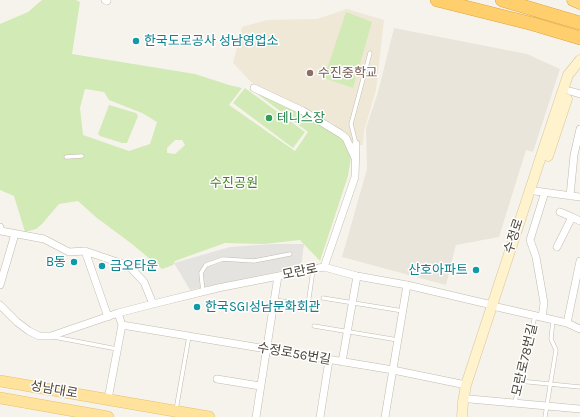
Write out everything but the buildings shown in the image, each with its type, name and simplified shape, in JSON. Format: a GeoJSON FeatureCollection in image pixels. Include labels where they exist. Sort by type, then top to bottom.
{"type":"FeatureCollection","features":[{"type":"Feature","properties":{"kind":"highway"},"geometry":{"type":"LineString","coordinates":[[437,0],[578,37]]}},
{"type":"Feature","properties":{"kind":"highway"},"geometry":{"type":"LineString","coordinates":[[502,0],[580,23]]}},
{"type":"Feature","properties":{"kind":"highway"},"geometry":{"type":"LineString","coordinates":[[573,0],[580,3]]}},
{"type":"Feature","properties":{"kind":"main road","name":"수정로"},"geometry":{"type":"LineString","coordinates":[[462,417],[466,384],[494,306],[568,75],[580,60]]}},
{"type":"Feature","properties":{"kind":"main road","name":"수정로"},"geometry":{"type":"LineString","coordinates":[[469,417],[472,385],[494,306],[540,191],[574,78],[580,70]]}},
{"type":"Feature","properties":{"kind":"main road","name":"성남대로"},"geometry":{"type":"LineString","coordinates":[[0,380],[209,417]]}},
{"type":"Feature","properties":{"kind":"main road","name":"성남대로"},"geometry":{"type":"LineString","coordinates":[[0,398],[108,417]]}},
{"type":"Feature","properties":{"kind":"street"},"geometry":{"type":"LineString","coordinates":[[254,88],[304,111],[341,134],[346,138],[355,158]]}},
{"type":"Feature","properties":{"kind":"street"},"geometry":{"type":"LineString","coordinates":[[570,91],[580,94]]}},
{"type":"Feature","properties":{"kind":"street"},"geometry":{"type":"LineString","coordinates":[[570,196],[574,155],[580,129]]}},
{"type":"Feature","properties":{"kind":"street"},"geometry":{"type":"LineString","coordinates":[[324,266],[355,177],[356,144]]}},
{"type":"Feature","properties":{"kind":"street"},"geometry":{"type":"LineString","coordinates":[[539,317],[544,303],[536,257],[530,240],[540,191],[580,197]]}},
{"type":"Feature","properties":{"kind":"street"},"geometry":{"type":"LineString","coordinates":[[560,212],[580,221]]}},
{"type":"Feature","properties":{"kind":"street"},"geometry":{"type":"LineString","coordinates":[[557,247],[572,217]]}},
{"type":"Feature","properties":{"kind":"street"},"geometry":{"type":"LineString","coordinates":[[0,227],[1,231],[44,239],[69,252],[85,251],[130,266],[144,282],[153,304]]}},
{"type":"Feature","properties":{"kind":"street"},"geometry":{"type":"LineString","coordinates":[[0,285],[15,234]]}},
{"type":"Feature","properties":{"kind":"street"},"geometry":{"type":"LineString","coordinates":[[85,251],[108,317]]}},
{"type":"Feature","properties":{"kind":"street"},"geometry":{"type":"LineString","coordinates":[[567,323],[580,261]]}},
{"type":"Feature","properties":{"kind":"street","name":"모란로"},"geometry":{"type":"LineString","coordinates":[[0,304],[17,322],[29,331],[39,336],[52,336],[118,313],[204,292],[313,270],[324,266],[357,276],[408,285],[567,323],[580,329]]}},
{"type":"Feature","properties":{"kind":"street"},"geometry":{"type":"LineString","coordinates":[[256,417],[278,276]]}},
{"type":"Feature","properties":{"kind":"street"},"geometry":{"type":"LineString","coordinates":[[342,362],[357,276]]}},
{"type":"Feature","properties":{"kind":"street"},"geometry":{"type":"LineString","coordinates":[[385,417],[408,285]]}},
{"type":"Feature","properties":{"kind":"street"},"geometry":{"type":"LineString","coordinates":[[108,399],[122,325],[118,313]]}},
{"type":"Feature","properties":{"kind":"street","name":"수정로56번길"},"geometry":{"type":"LineString","coordinates":[[122,325],[393,370],[466,384]]}},
{"type":"Feature","properties":{"kind":"street"},"geometry":{"type":"LineString","coordinates":[[320,417],[329,360]]}},
{"type":"Feature","properties":{"kind":"street"},"geometry":{"type":"LineString","coordinates":[[217,379],[260,386]]}},
{"type":"Feature","properties":{"kind":"street"},"geometry":{"type":"LineString","coordinates":[[470,399],[580,409]]}},
{"type":"Feature","properties":{"kind":"lane"},"geometry":{"type":"LineString","coordinates":[[356,144],[351,124],[370,53]]}},
{"type":"Feature","properties":{"kind":"lane"},"geometry":{"type":"LineString","coordinates":[[66,157],[82,156]]}},
{"type":"Feature","properties":{"kind":"lane"},"geometry":{"type":"LineString","coordinates":[[204,292],[201,273],[206,265],[223,259],[254,261],[290,254]]}},
{"type":"Feature","properties":{"kind":"lane"},"geometry":{"type":"LineString","coordinates":[[274,300],[308,305],[313,270]]}},
{"type":"Feature","properties":{"kind":"lane"},"geometry":{"type":"LineString","coordinates":[[323,298],[403,311]]}},
{"type":"Feature","properties":{"kind":"lane","name":"모란로78번길"},"geometry":{"type":"LineString","coordinates":[[515,403],[519,381],[539,317]]}},
{"type":"Feature","properties":{"kind":"lane"},"geometry":{"type":"LineString","coordinates":[[546,417],[556,350],[551,339],[553,320]]}},
{"type":"Feature","properties":{"kind":"lane"},"geometry":{"type":"LineString","coordinates":[[314,326],[398,340]]}},
{"type":"Feature","properties":{"kind":"lane","name":"모란로"},"geometry":{"type":"LineString","coordinates":[[52,336],[118,349]]}},
{"type":"Feature","properties":{"kind":"lane"},"geometry":{"type":"LineString","coordinates":[[176,411],[189,336]]}},
{"type":"Feature","properties":{"kind":"lane"},"geometry":{"type":"LineString","coordinates":[[519,381],[580,387]]}},
{"type":"Feature","properties":{"kind":"shaded area","name":"수진중학교"},"geometry":{"type":"Polygon","coordinates":[[[347,9],[384,20],[376,90],[364,131],[363,145],[352,146],[334,124],[252,83],[233,63],[242,27],[267,20],[317,19],[347,9]]]}},
{"type":"Feature","properties":{"kind":"shaded area"},"geometry":{"type":"Polygon","coordinates":[[[394,28],[527,54],[560,69],[533,152],[526,150],[499,237],[456,245],[446,285],[342,257],[367,169],[366,128],[378,92],[394,28]]]}},
{"type":"Feature","properties":{"kind":"shaded area"},"geometry":{"type":"Polygon","coordinates":[[[272,244],[304,244],[301,267],[190,290],[174,263],[230,247],[272,244]]]}},
{"type":"Feature","properties":{"kind":"green space","name":"수진공원"},"geometry":{"type":"Polygon","coordinates":[[[42,0],[76,0],[80,2],[72,54],[195,74],[242,88],[229,105],[295,151],[308,132],[256,93],[284,104],[338,135],[343,140],[351,157],[348,176],[320,261],[300,240],[264,244],[225,243],[175,261],[173,265],[162,269],[97,218],[78,201],[59,204],[36,229],[25,232],[14,196],[0,190],[0,24],[28,12],[42,0]],[[85,89],[80,108],[83,135],[129,151],[150,144],[157,122],[142,113],[109,100],[104,92],[85,89]],[[175,140],[167,148],[167,153],[175,154],[185,145],[182,140],[175,140]]]}},
{"type":"Feature","properties":{"kind":"green space"},"geometry":{"type":"Polygon","coordinates":[[[346,12],[372,22],[353,88],[324,78],[346,12]]]}},
{"type":"Feature","properties":{"kind":"green space","name":"테니스장"},"geometry":{"type":"Polygon","coordinates":[[[245,88],[305,132],[293,148],[233,103],[245,88]]]}},
{"type":"Feature","properties":{"kind":"green space"},"geometry":{"type":"Polygon","coordinates":[[[109,105],[136,113],[138,116],[127,143],[122,143],[98,134],[109,105]]]}},
{"type":"Feature","properties":{"kind":"place","name":"한국도로공사 성남영업소"},"geometry":{"type":"Point","coordinates":[136,41]}},
{"type":"Feature","properties":{"kind":"place","name":"수진중학교"},"geometry":{"type":"Point","coordinates":[310,73]}},
{"type":"Feature","properties":{"kind":"place","name":"테니스장"},"geometry":{"type":"Point","coordinates":[269,118]}},
{"type":"Feature","properties":{"kind":"place","name":"B동"},"geometry":{"type":"Point","coordinates":[74,262]}},
{"type":"Feature","properties":{"kind":"place","name":"금오타운"},"geometry":{"type":"Point","coordinates":[102,266]}},
{"type":"Feature","properties":{"kind":"place","name":"산호아파트"},"geometry":{"type":"Point","coordinates":[476,270]}},
{"type":"Feature","properties":{"kind":"place","name":"한국SGI성남문화회관"},"geometry":{"type":"Point","coordinates":[197,307]}}]}
